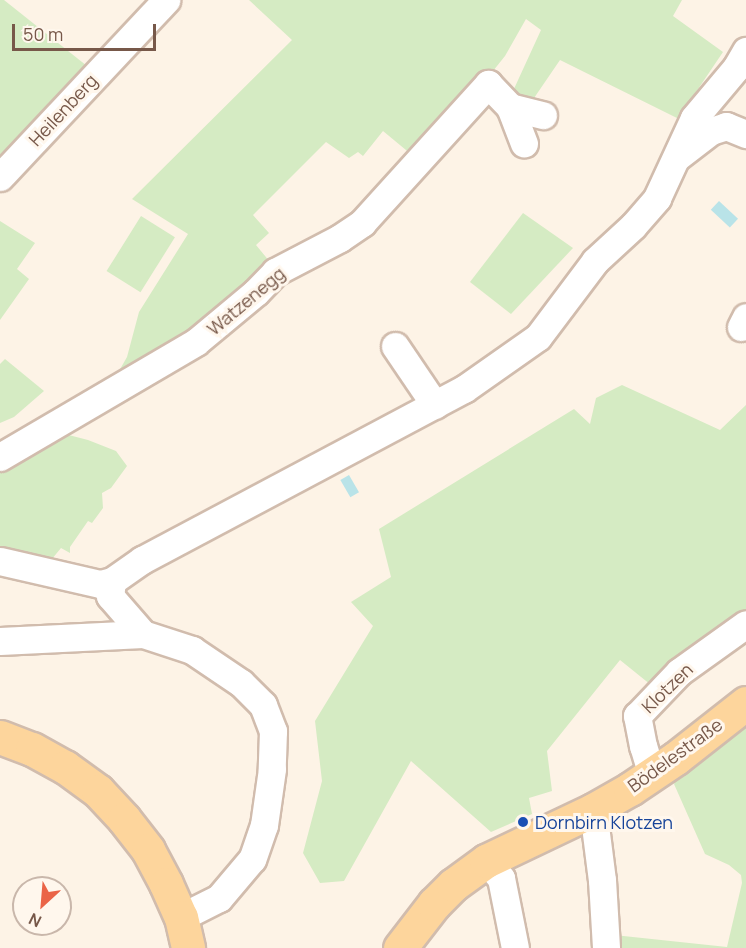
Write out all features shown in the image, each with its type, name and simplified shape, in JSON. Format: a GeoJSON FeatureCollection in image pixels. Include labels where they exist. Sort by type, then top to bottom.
{"type":"FeatureCollection","features":[{"type":"Feature","properties":{"kind":"main road","name":"Bödelestraße"},"geometry":{"type":"LineString","coordinates":[[400,948],[434,904],[453,885],[486,861],[593,810],[652,775],[744,707]]}},
{"type":"Feature","properties":{"kind":"main road"},"geometry":{"type":"LineString","coordinates":[[0,737],[32,749],[65,767],[98,791],[148,850],[184,933]]}},
{"type":"Feature","properties":{"kind":"street","name":"Heilenberg"},"geometry":{"type":"LineString","coordinates":[[4,172],[166,0]]}},
{"type":"Feature","properties":{"kind":"street"},"geometry":{"type":"LineString","coordinates":[[0,561],[100,584],[112,581],[142,560],[464,389],[538,337],[595,261],[633,226],[657,198],[693,118],[736,68],[746,51]]}},
{"type":"Feature","properties":{"kind":"street","name":"Watzenegg"},"geometry":{"type":"LineString","coordinates":[[0,457],[196,342],[275,272],[340,238],[362,223],[488,84],[510,106]]}},
{"type":"Feature","properties":{"kind":"street"},"geometry":{"type":"LineString","coordinates":[[510,106],[543,115]]}},
{"type":"Feature","properties":{"kind":"street"},"geometry":{"type":"LineString","coordinates":[[510,106],[524,143]]}},
{"type":"Feature","properties":{"kind":"street"},"geometry":{"type":"LineString","coordinates":[[676,159],[711,130],[726,126],[746,134]]}},
{"type":"Feature","properties":{"kind":"street"},"geometry":{"type":"LineString","coordinates":[[395,346],[435,405]]}},
{"type":"Feature","properties":{"kind":"street"},"geometry":{"type":"LineString","coordinates":[[112,581],[110,596],[143,634]]}},
{"type":"Feature","properties":{"kind":"street","name":"Klotzen"},"geometry":{"type":"LineString","coordinates":[[652,775],[637,716],[679,672],[746,624]]}},
{"type":"Feature","properties":{"kind":"street"},"geometry":{"type":"LineString","coordinates":[[0,641],[143,634],[192,650],[242,683],[263,705],[273,731],[272,769],[264,825],[252,859],[219,898],[184,933]]}},
{"type":"Feature","properties":{"kind":"street"},"geometry":{"type":"LineString","coordinates":[[593,810],[602,880],[606,948]]}},
{"type":"Feature","properties":{"kind":"street"},"geometry":{"type":"LineString","coordinates":[[486,861],[501,878],[515,948]]}},
{"type":"Feature","properties":{"kind":"green space"},"geometry":{"type":"Polygon","coordinates":[[[0,0],[4,0],[87,66],[0,159],[0,0]]]}},
{"type":"Feature","properties":{"kind":"green space"},"geometry":{"type":"Polygon","coordinates":[[[249,0],[682,0],[673,16],[723,52],[694,95],[696,103],[683,121],[560,60],[532,101],[513,91],[541,30],[526,19],[505,56],[489,76],[412,155],[383,131],[363,156],[358,152],[349,158],[326,142],[253,215],[269,233],[256,245],[270,262],[193,336],[111,385],[127,357],[139,312],[188,234],[132,199],[292,40],[249,0]]]}},
{"type":"Feature","properties":{"kind":"green space"},"geometry":{"type":"Polygon","coordinates":[[[523,213],[573,248],[511,314],[470,282],[523,213]]]}},
{"type":"Feature","properties":{"kind":"green space"},"geometry":{"type":"Polygon","coordinates":[[[141,216],[175,237],[140,292],[107,271],[141,216]]]}},
{"type":"Feature","properties":{"kind":"green space"},"geometry":{"type":"Polygon","coordinates":[[[0,221],[35,243],[17,269],[29,279],[0,320],[0,221]]]}},
{"type":"Feature","properties":{"kind":"green space"},"geometry":{"type":"Polygon","coordinates":[[[5,359],[44,391],[14,417],[0,423],[0,364],[5,359]]]}},
{"type":"Feature","properties":{"kind":"green space"},"geometry":{"type":"Polygon","coordinates":[[[622,385],[720,430],[746,405],[746,613],[651,685],[620,660],[547,751],[552,791],[529,798],[532,814],[491,832],[411,761],[344,881],[320,883],[303,853],[322,781],[315,721],[373,626],[351,602],[391,577],[379,529],[574,409],[590,424],[596,398],[622,385]]]}},
{"type":"Feature","properties":{"kind":"green space"},"geometry":{"type":"Polygon","coordinates":[[[57,432],[88,440],[116,451],[127,466],[111,488],[102,493],[103,508],[92,523],[88,521],[70,547],[70,553],[61,548],[47,565],[0,553],[0,465],[57,432]]]}},
{"type":"Feature","properties":{"kind":"green space"},"geometry":{"type":"Polygon","coordinates":[[[746,720],[746,948],[614,948],[614,935],[727,947],[742,883],[741,875],[729,865],[705,854],[674,784],[679,772],[746,720]]]}},
{"type":"Feature","properties":{"kind":"water"},"geometry":{"type":"Polygon","coordinates":[[[719,201],[738,219],[730,228],[711,210],[719,201]]]}},
{"type":"Feature","properties":{"kind":"water"},"geometry":{"type":"Polygon","coordinates":[[[349,475],[359,492],[350,497],[340,480],[349,475]]]}},
{"type":"Feature","properties":{"kind":"place","name":"Dornbirn Klotzen"},"geometry":{"type":"Point","coordinates":[523,822]}}]}
